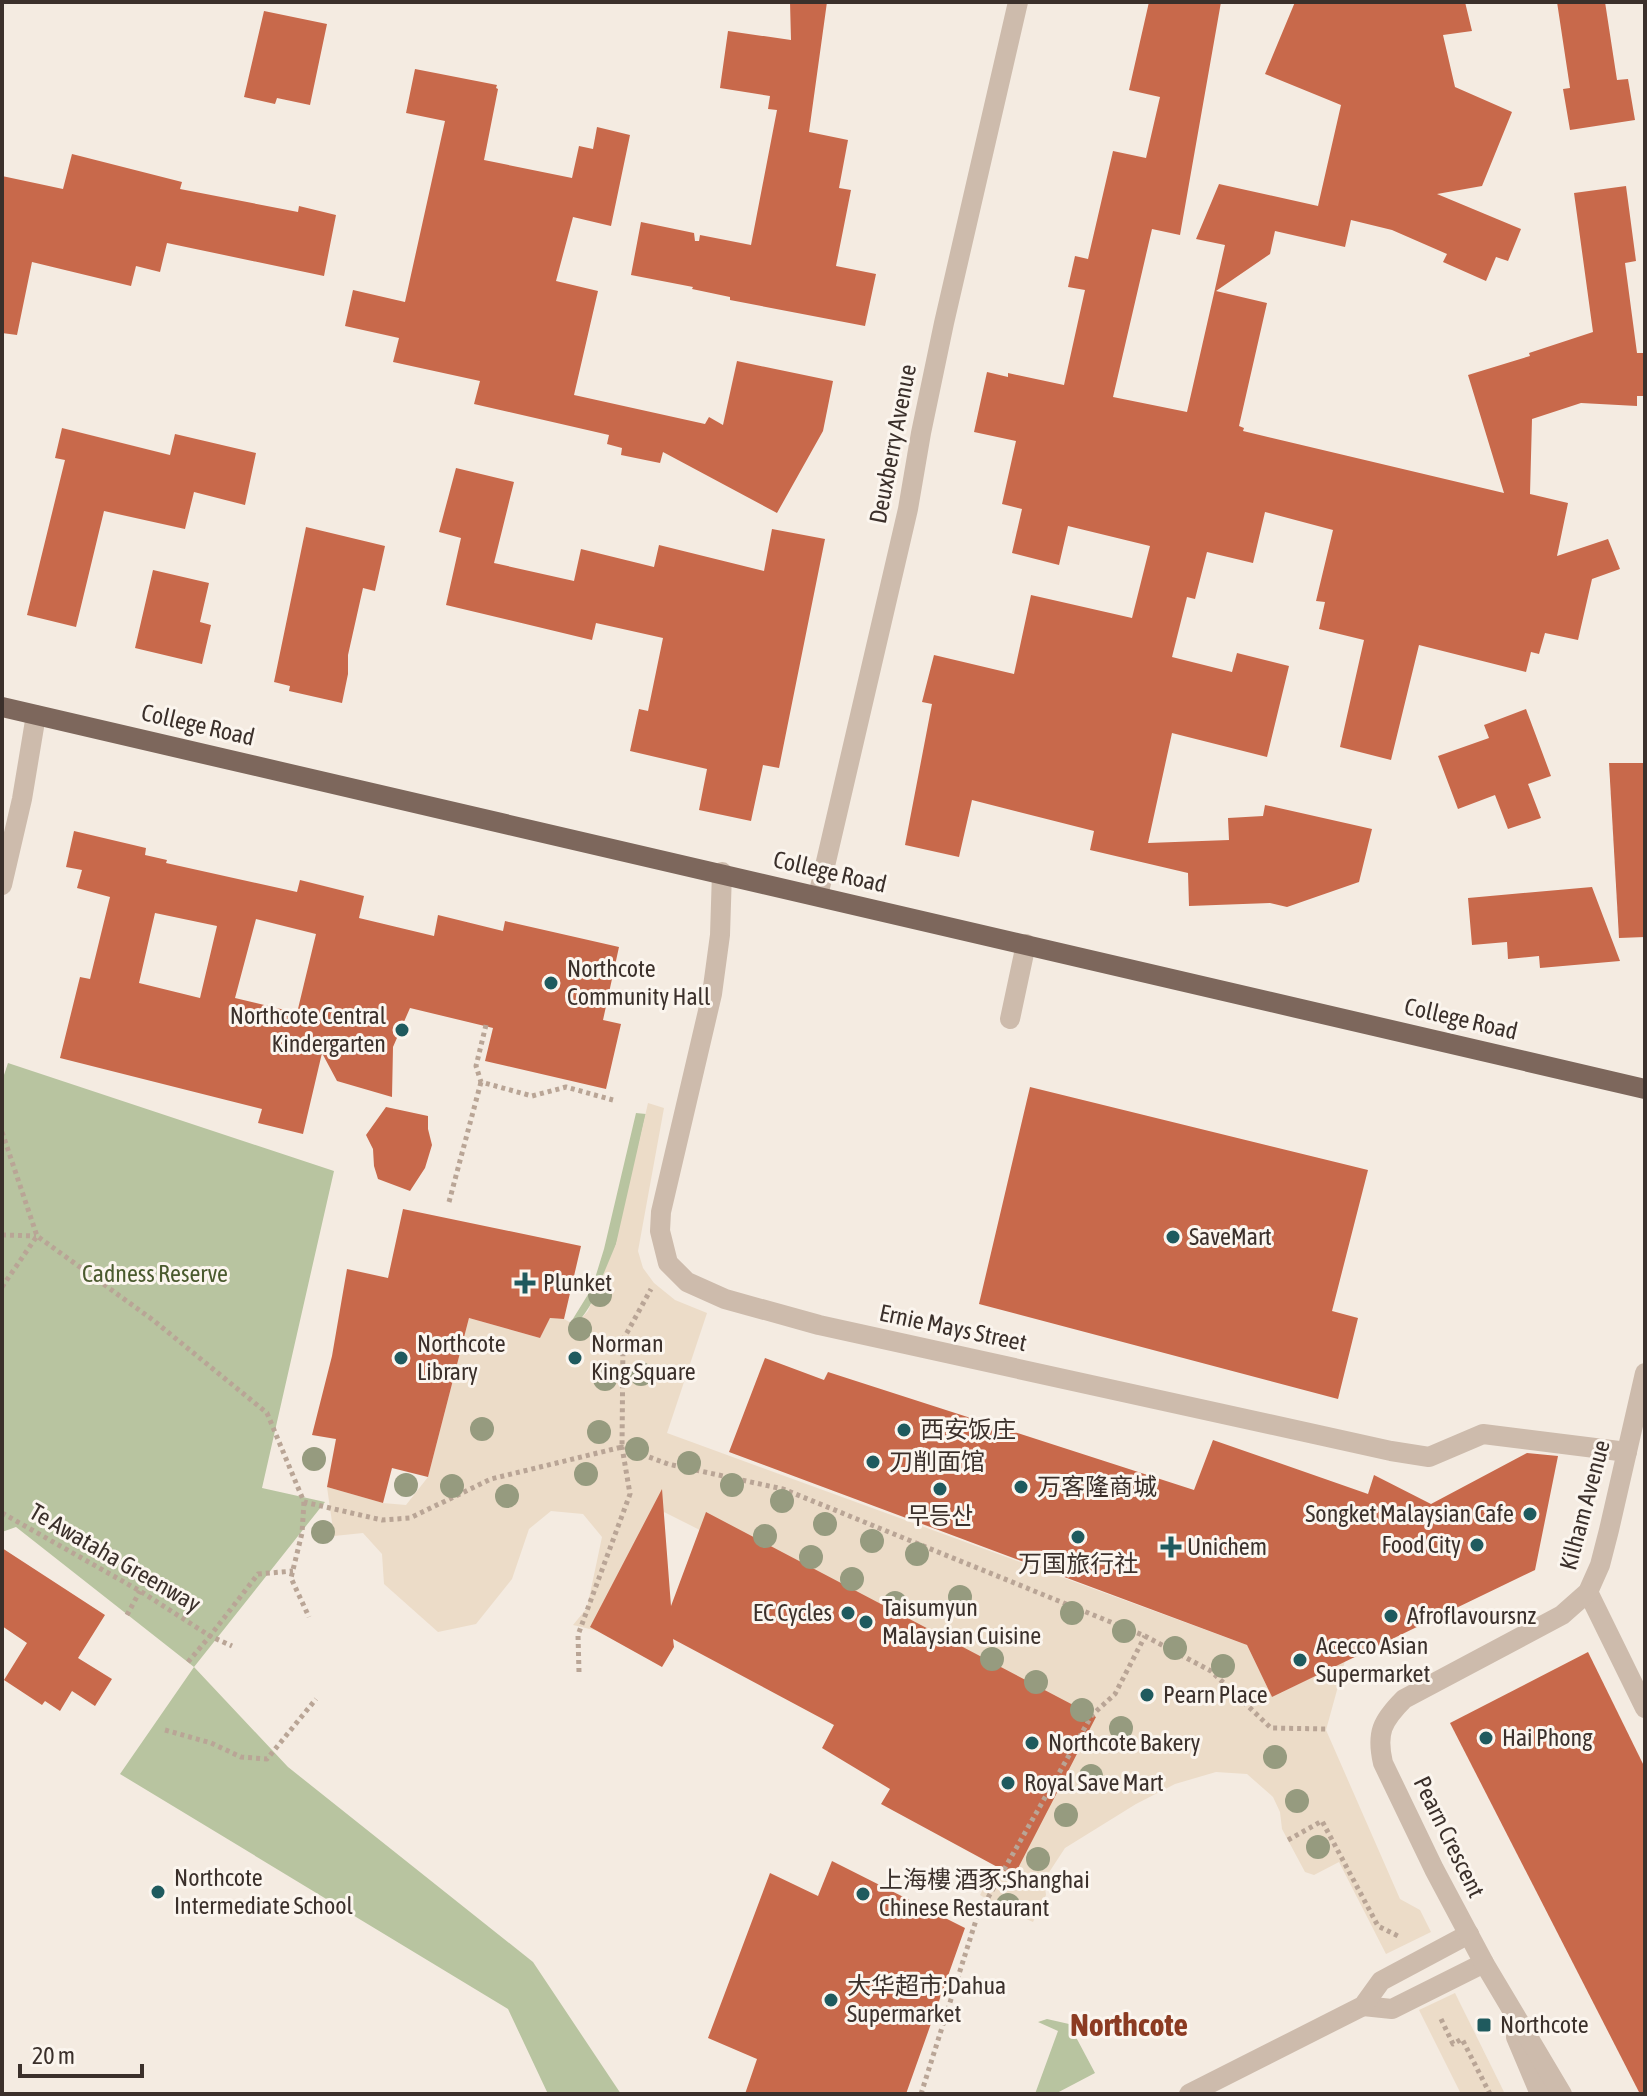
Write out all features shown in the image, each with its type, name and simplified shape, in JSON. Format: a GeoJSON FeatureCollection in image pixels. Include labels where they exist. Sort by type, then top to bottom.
{"type":"FeatureCollection","features":[{"type":"Feature","properties":{"kind":"main road","name":"College Road"},"geometry":{"type":"LineString","coordinates":[[2,707],[1645,1089]]}},
{"type":"Feature","properties":{"kind":"street","name":"Deuxberry Avenue"},"geometry":{"type":"LineString","coordinates":[[818,896],[908,509],[944,323],[1018,2]]}},
{"type":"Feature","properties":{"kind":"street"},"geometry":{"type":"LineString","coordinates":[[2,885],[22,799],[36,715]]}},
{"type":"Feature","properties":{"kind":"street"},"geometry":{"type":"LineString","coordinates":[[668,1263],[662,1249],[661,1212],[712,994],[720,935],[722,872]]}},
{"type":"Feature","properties":{"kind":"street"},"geometry":{"type":"LineString","coordinates":[[1010,1019],[1026,944]]}},
{"type":"Feature","properties":{"kind":"street","name":"Ernie Mays Street"},"geometry":{"type":"LineString","coordinates":[[668,1263],[687,1282],[704,1292],[819,1325],[1391,1451],[1429,1457],[1483,1434],[1627,1452]]}},
{"type":"Feature","properties":{"kind":"street","name":"Kilham Avenue"},"geometry":{"type":"LineString","coordinates":[[1381,1730],[1404,1699],[1562,1615],[1588,1592],[1600,1565],[1645,1373]]}},
{"type":"Feature","properties":{"kind":"street"},"geometry":{"type":"LineString","coordinates":[[1588,1592],[1645,1708]]}},
{"type":"Feature","properties":{"kind":"street","name":"Pearn Crescent"},"geometry":{"type":"LineString","coordinates":[[1381,1730],[1379,1745],[1383,1763],[1484,1963],[1562,2094]]}},
{"type":"Feature","properties":{"kind":"street"},"geometry":{"type":"LineString","coordinates":[[1202,2091],[1363,2006],[1381,1981],[1469,1934]]}},
{"type":"Feature","properties":{"kind":"street"},"geometry":{"type":"LineString","coordinates":[[1363,2006],[1392,2009],[1484,1963]]}},
{"type":"Feature","properties":{"kind":"street","name":"Pearn Crescent"},"geometry":{"type":"LineString","coordinates":[[1484,1963],[1540,2094]]}},
{"type":"Feature","properties":{"kind":"path"},"geometry":{"type":"LineString","coordinates":[[449,1202],[481,1082],[476,1066],[486,1025]]}},
{"type":"Feature","properties":{"kind":"path"},"geometry":{"type":"LineString","coordinates":[[481,1082],[532,1096],[566,1087],[613,1100]]}},
{"type":"Feature","properties":{"kind":"path"},"geometry":{"type":"LineString","coordinates":[[2,1132],[37,1236]]}},
{"type":"Feature","properties":{"kind":"path"},"geometry":{"type":"LineString","coordinates":[[2,1235],[37,1236],[153,1320],[267,1413],[304,1502],[302,1533],[291,1578],[309,1617]]}},
{"type":"Feature","properties":{"kind":"path"},"geometry":{"type":"LineString","coordinates":[[2,1287],[37,1236]]}},
{"type":"Feature","properties":{"kind":"path"},"geometry":{"type":"LineString","coordinates":[[579,1672],[578,1635],[630,1494],[622,1447],[623,1340],[668,1263]]}},
{"type":"Feature","properties":{"kind":"path"},"geometry":{"type":"LineString","coordinates":[[304,1502],[382,1520],[410,1518],[491,1479],[622,1447],[668,1464],[783,1489],[1145,1636],[1211,1671],[1271,1728],[1326,1729]]}},
{"type":"Feature","properties":{"kind":"path","name":"Te Awataha Greenway"},"geometry":{"type":"LineString","coordinates":[[2,1513],[232,1646]]}},
{"type":"Feature","properties":{"kind":"path","name":"Te Awataha Greenway"},"geometry":{"type":"LineString","coordinates":[[210,1636],[258,1574],[293,1571]]}},
{"type":"Feature","properties":{"kind":"path"},"geometry":{"type":"LineString","coordinates":[[127,1615],[140,1591]]}},
{"type":"Feature","properties":{"kind":"path"},"geometry":{"type":"LineString","coordinates":[[188,1662],[210,1636]]}},
{"type":"Feature","properties":{"kind":"path"},"geometry":{"type":"LineString","coordinates":[[921,2094],[977,1917],[1092,1715],[1115,1694],[1145,1636]]}},
{"type":"Feature","properties":{"kind":"path"},"geometry":{"type":"LineString","coordinates":[[165,1730],[211,1743],[241,1757],[267,1759],[316,1699]]}},
{"type":"Feature","properties":{"kind":"path"},"geometry":{"type":"LineString","coordinates":[[1288,1840],[1322,1821],[1378,1926],[1400,1937]]}},
{"type":"Feature","properties":{"kind":"path"},"geometry":{"type":"LineString","coordinates":[[1440,2016],[1453,2044],[1462,2039],[1490,2094]]}},
{"type":"Feature","properties":{"kind":"green space","name":"Cadness Reserve"},"geometry":{"type":"Polygon","coordinates":[[[8,1063],[334,1171],[262,1488],[325,1502],[194,1667],[16,1527],[2,1532],[2,1081],[8,1063]]]}},
{"type":"Feature","properties":{"kind":"green space"},"geometry":{"type":"Polygon","coordinates":[[[636,1113],[646,1114],[622,1224],[604,1279],[576,1325],[571,1322],[592,1288],[604,1249],[636,1113]]]}},
{"type":"Feature","properties":{"kind":"green space"},"geometry":{"type":"Polygon","coordinates":[[[194,1667],[288,1767],[533,1962],[621,2094],[548,2094],[508,2009],[120,1774],[194,1667]]]}},
{"type":"Feature","properties":{"kind":"green space"},"geometry":{"type":"Polygon","coordinates":[[[1047,2019],[1069,2024],[1095,2073],[1055,2094],[1035,2094],[1058,2031],[1038,2022],[1047,2019]]]}},
{"type":"Feature","properties":{"kind":"shaded area"},"geometry":{"type":"Polygon","coordinates":[[[648,1103],[664,1108],[638,1251],[643,1268],[654,1283],[675,1300],[707,1313],[667,1433],[1247,1645],[1272,1697],[1345,1661],[1326,1730],[1400,1899],[1420,1910],[1431,1932],[1386,1954],[1339,1862],[1314,1875],[1305,1872],[1282,1829],[1280,1812],[1273,1797],[1247,1774],[1216,1772],[1175,1784],[1065,1848],[1044,1880],[1046,1895],[1033,1922],[998,1906],[980,1895],[1073,1723],[959,1660],[664,1512],[598,1631],[573,1625],[587,1608],[602,1537],[583,1514],[551,1511],[529,1529],[512,1579],[476,1624],[438,1632],[384,1584],[382,1554],[363,1533],[334,1536],[327,1487],[383,1503],[406,1505],[428,1477],[469,1318],[540,1338],[550,1318],[564,1319],[575,1325],[588,1311],[616,1244],[648,1103]]]}},
{"type":"Feature","properties":{"kind":"shaded area"},"geometry":{"type":"Polygon","coordinates":[[[1455,1993],[1505,2094],[1461,2094],[1419,2010],[1455,1993]]]}},
{"type":"Feature","properties":{"kind":"building"},"geometry":{"type":"Polygon","coordinates":[[[790,2],[827,2],[809,132],[848,140],[839,188],[851,190],[836,266],[876,274],[865,326],[730,300],[730,297],[693,287],[631,275],[641,222],[694,233],[695,241],[699,241],[700,235],[751,245],[777,110],[768,109],[770,96],[720,88],[728,31],[791,40],[790,2]]]}},
{"type":"Feature","properties":{"kind":"building"},"geometry":{"type":"Polygon","coordinates":[[[1149,2],[1221,2],[1180,235],[1152,229],[1113,397],[1187,412],[1225,245],[1196,239],[1219,184],[1318,206],[1341,105],[1265,74],[1295,2],[1465,2],[1472,31],[1443,35],[1455,87],[1512,112],[1482,186],[1437,194],[1521,229],[1508,261],[1496,257],[1486,281],[1443,262],[1447,254],[1392,230],[1351,220],[1345,247],[1275,231],[1270,254],[1216,291],[1267,303],[1239,426],[1244,428],[1243,431],[1504,493],[1468,375],[1593,332],[1574,193],[1626,186],[1636,261],[1625,263],[1637,353],[1645,353],[1645,396],[1637,396],[1637,406],[1581,403],[1532,419],[1530,494],[1568,503],[1557,556],[1608,539],[1620,569],[1592,579],[1578,640],[1545,633],[1539,654],[1531,652],[1526,672],[1419,645],[1391,760],[1340,747],[1364,640],[1319,629],[1325,602],[1316,601],[1333,530],[1265,512],[1253,563],[1207,552],[1195,599],[1187,597],[1172,657],[1232,672],[1237,653],[1289,666],[1267,757],[1172,733],[1148,843],[1229,840],[1228,818],[1263,816],[1265,805],[1372,829],[1359,882],[1287,907],[1270,903],[1189,906],[1188,873],[1090,850],[1094,831],[972,800],[959,857],[905,845],[932,704],[922,702],[934,655],[1014,674],[1031,595],[1132,618],[1150,546],[1068,526],[1059,565],[1012,553],[1022,509],[1002,504],[1016,441],[974,432],[987,372],[1008,377],[1008,373],[1064,385],[1085,290],[1068,287],[1075,256],[1088,259],[1113,151],[1146,158],[1160,97],[1129,90],[1149,2]]]}},
{"type":"Feature","properties":{"kind":"building"},"geometry":{"type":"Polygon","coordinates":[[[1557,2],[1605,2],[1617,80],[1628,79],[1635,120],[1570,130],[1563,89],[1570,88],[1557,2]]]}},
{"type":"Feature","properties":{"kind":"building"},"geometry":{"type":"Polygon","coordinates":[[[264,11],[327,24],[310,105],[277,98],[275,104],[244,97],[264,11]]]}},
{"type":"Feature","properties":{"kind":"building"},"geometry":{"type":"Polygon","coordinates":[[[415,69],[497,85],[484,160],[572,178],[579,146],[593,149],[597,127],[630,135],[611,226],[573,217],[556,281],[598,291],[574,395],[705,424],[709,417],[723,425],[737,361],[833,381],[823,431],[777,513],[663,452],[660,463],[621,455],[622,448],[607,444],[609,435],[474,404],[480,381],[393,362],[399,338],[345,326],[353,290],[405,302],[445,121],[406,113],[415,69]]]}},
{"type":"Feature","properties":{"kind":"building"},"geometry":{"type":"Polygon","coordinates":[[[72,154],[182,182],[180,189],[298,212],[299,206],[336,215],[324,276],[167,243],[160,272],[136,266],[131,286],[32,262],[17,335],[2,333],[2,176],[63,189],[72,154]]]}},
{"type":"Feature","properties":{"kind":"building"},"geometry":{"type":"Polygon","coordinates":[[[62,428],[170,455],[175,434],[256,453],[245,505],[194,492],[185,529],[104,511],[76,627],[27,615],[65,460],[55,458],[62,428]]]}},
{"type":"Feature","properties":{"kind":"building"},"geometry":{"type":"Polygon","coordinates":[[[456,468],[514,482],[494,563],[574,581],[581,549],[654,567],[659,545],[764,571],[772,529],[825,539],[779,768],[763,765],[751,821],[699,810],[707,769],[630,751],[639,709],[648,711],[663,638],[596,623],[592,640],[446,605],[461,538],[439,532],[456,468]]]}},
{"type":"Feature","properties":{"kind":"building"},"geometry":{"type":"Polygon","coordinates":[[[306,527],[385,546],[375,591],[363,588],[348,655],[342,703],[289,691],[290,686],[274,682],[306,527]]]}},
{"type":"Feature","properties":{"kind":"building"},"geometry":{"type":"Polygon","coordinates":[[[153,570],[209,583],[200,622],[211,625],[202,664],[135,648],[153,570]]]}},
{"type":"Feature","properties":{"kind":"building"},"geometry":{"type":"Polygon","coordinates":[[[1526,709],[1551,776],[1528,784],[1541,818],[1508,829],[1495,795],[1458,809],[1438,756],[1489,738],[1484,725],[1526,709]]]}},
{"type":"Feature","properties":{"kind":"building"},"geometry":{"type":"Polygon","coordinates":[[[1609,763],[1643,763],[1645,937],[1619,938],[1609,763]]]}},
{"type":"Feature","properties":{"kind":"building"},"geometry":{"type":"Polygon","coordinates":[[[74,831],[146,848],[145,855],[167,860],[166,863],[297,892],[300,880],[364,896],[359,918],[434,936],[438,915],[503,931],[505,921],[619,947],[603,1020],[621,1024],[606,1089],[485,1061],[493,1028],[410,1008],[393,1047],[392,1097],[337,1081],[322,1053],[303,1134],[258,1123],[262,1109],[60,1058],[80,977],[90,979],[110,897],[77,888],[82,870],[66,867],[74,831]],[[155,913],[139,983],[200,998],[217,926],[155,913]],[[256,919],[235,998],[297,1013],[316,934],[256,919]]]}},
{"type":"Feature","properties":{"kind":"building"},"geometry":{"type":"Polygon","coordinates":[[[1592,887],[1620,961],[1540,968],[1539,956],[1508,959],[1507,942],[1472,945],[1468,898],[1592,887]]]}},
{"type":"Feature","properties":{"kind":"building","name":"SaveMart"},"geometry":{"type":"Polygon","coordinates":[[[1030,1087],[1368,1170],[1332,1311],[1358,1318],[1338,1399],[979,1304],[1030,1087]]]}},
{"type":"Feature","properties":{"kind":"building"},"geometry":{"type":"Polygon","coordinates":[[[386,1107],[428,1116],[432,1145],[425,1168],[410,1191],[378,1179],[374,1166],[373,1149],[366,1135],[386,1107]]]}},
{"type":"Feature","properties":{"kind":"building","name":"Northcote Library"},"geometry":{"type":"Polygon","coordinates":[[[403,1209],[581,1246],[564,1319],[550,1318],[540,1338],[469,1318],[428,1477],[392,1468],[383,1503],[327,1487],[336,1439],[312,1435],[332,1356],[347,1269],[388,1278],[403,1209]]]}},
{"type":"Feature","properties":{"kind":"building"},"geometry":{"type":"Polygon","coordinates":[[[765,1358],[824,1380],[828,1372],[1194,1490],[1213,1440],[1368,1494],[1374,1475],[1431,1504],[1527,1453],[1558,1456],[1535,1570],[1272,1697],[1247,1645],[729,1452],[765,1358]]]}},
{"type":"Feature","properties":{"kind":"building"},"geometry":{"type":"Polygon","coordinates":[[[662,1489],[671,1606],[706,1512],[1096,1717],[1014,1876],[881,1804],[890,1789],[822,1748],[834,1725],[673,1639],[674,1647],[662,1667],[590,1627],[662,1489]]]}},
{"type":"Feature","properties":{"kind":"building"},"geometry":{"type":"Polygon","coordinates":[[[2,1548],[105,1615],[78,1658],[112,1679],[95,1706],[72,1691],[60,1711],[45,1701],[42,1705],[4,1680],[27,1643],[2,1626],[2,1548]]]}},
{"type":"Feature","properties":{"kind":"building"},"geometry":{"type":"Polygon","coordinates":[[[1588,1652],[1645,1768],[1645,2094],[1640,2094],[1450,1723],[1588,1652]]]}},
{"type":"Feature","properties":{"kind":"building","name":"大华超市;Dahua Supermarket"},"geometry":{"type":"Polygon","coordinates":[[[832,1861],[965,1928],[906,2094],[745,2094],[757,2059],[708,2038],[770,1873],[818,1896],[832,1861]]]}},
{"type":"Feature","properties":{"kind":"place","name":"Northcote Community Hall"},"geometry":{"type":"Point","coordinates":[551,983]}},
{"type":"Feature","properties":{"kind":"place","name":"Northcote Central Kindergarten"},"geometry":{"type":"Point","coordinates":[402,1030]}},
{"type":"Feature","properties":{"kind":"place","name":"SaveMart"},"geometry":{"type":"Point","coordinates":[1173,1237]}},
{"type":"Feature","properties":{"kind":"place","name":"Plunket"},"geometry":{"type":"Point","coordinates":[525,1283]}},
{"type":"Feature","properties":{"kind":"place","name":"Northcote Library"},"geometry":{"type":"Point","coordinates":[401,1358]}},
{"type":"Feature","properties":{"kind":"place","name":"Norman King Square"},"geometry":{"type":"Point","coordinates":[575,1358]}},
{"type":"Feature","properties":{"kind":"place","name":"西安饭庄"},"geometry":{"type":"Point","coordinates":[904,1430]}},
{"type":"Feature","properties":{"kind":"place","name":"刀削面馆"},"geometry":{"type":"Point","coordinates":[873,1462]}},
{"type":"Feature","properties":{"kind":"place","name":"万客隆商城"},"geometry":{"type":"Point","coordinates":[1021,1487]}},
{"type":"Feature","properties":{"kind":"place","name":"무등산"},"geometry":{"type":"Point","coordinates":[940,1489]}},
{"type":"Feature","properties":{"kind":"place","name":"Songket Malaysian Cafe"},"geometry":{"type":"Point","coordinates":[1530,1514]}},
{"type":"Feature","properties":{"kind":"place","name":"万国旅行社"},"geometry":{"type":"Point","coordinates":[1078,1537]}},
{"type":"Feature","properties":{"kind":"place","name":"Food City"},"geometry":{"type":"Point","coordinates":[1477,1545]}},
{"type":"Feature","properties":{"kind":"place","name":"Unichem"},"geometry":{"type":"Point","coordinates":[1171,1547]}},
{"type":"Feature","properties":{"kind":"place","name":"EC Cycles"},"geometry":{"type":"Point","coordinates":[848,1613]}},
{"type":"Feature","properties":{"kind":"place","name":"Afroflavoursnz"},"geometry":{"type":"Point","coordinates":[1391,1616]}},
{"type":"Feature","properties":{"kind":"place","name":"Taisumyun Malaysian Cuisine"},"geometry":{"type":"Point","coordinates":[866,1622]}},
{"type":"Feature","properties":{"kind":"place","name":"Acecco Asian Supermarket"},"geometry":{"type":"Point","coordinates":[1300,1660]}},
{"type":"Feature","properties":{"kind":"place","name":"Pearn Place"},"geometry":{"type":"Point","coordinates":[1147,1695]}},
{"type":"Feature","properties":{"kind":"place","name":"Hai Phong"},"geometry":{"type":"Point","coordinates":[1486,1738]}},
{"type":"Feature","properties":{"kind":"place","name":"Northcote Bakery"},"geometry":{"type":"Point","coordinates":[1032,1743]}},
{"type":"Feature","properties":{"kind":"place","name":"Royal Save Mart"},"geometry":{"type":"Point","coordinates":[1008,1783]}},
{"type":"Feature","properties":{"kind":"place","name":"Northcote Intermediate School"},"geometry":{"type":"Point","coordinates":[158,1892]}},
{"type":"Feature","properties":{"kind":"place","name":"上海樓 酒豕;Shanghai Chinese Restaurant"},"geometry":{"type":"Point","coordinates":[863,1894]}},
{"type":"Feature","properties":{"kind":"place","name":"大华超市;Dahua Supermarket"},"geometry":{"type":"Point","coordinates":[831,2000]}},
{"type":"Feature","properties":{"kind":"place","name":"Northcote"},"geometry":{"type":"Point","coordinates":[1484,2025]}},
{"type":"Feature","properties":{"kind":"district","name":"Northcote"},"geometry":{"type":"Point","coordinates":[1129,2025]}}]}
